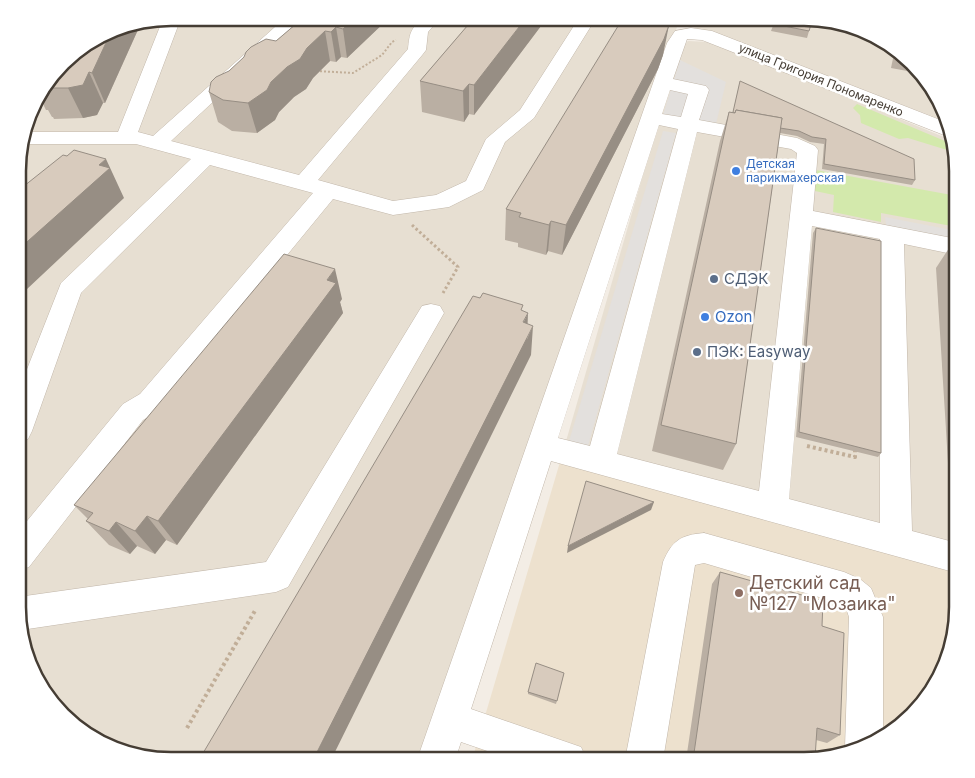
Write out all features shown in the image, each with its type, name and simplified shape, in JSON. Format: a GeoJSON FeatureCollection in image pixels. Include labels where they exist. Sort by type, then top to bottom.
{"type":"FeatureCollection","features":[{"type":"Feature","properties":{"kind":"street"},"geometry":{"type":"LineString","coordinates":[[126,138],[169,27]]}},
{"type":"Feature","properties":{"kind":"street"},"geometry":{"type":"LineString","coordinates":[[158,143],[285,27]]}},
{"type":"Feature","properties":{"kind":"street"},"geometry":{"type":"LineString","coordinates":[[304,183],[417,50],[425,27]]}},
{"type":"Feature","properties":{"kind":"street"},"geometry":{"type":"LineString","coordinates":[[30,138],[137,138],[393,208],[441,202],[475,185],[496,139],[527,114],[581,27]]}},
{"type":"Feature","properties":{"kind":"street"},"geometry":{"type":"LineString","coordinates":[[439,751],[680,29]]}},
{"type":"Feature","properties":{"kind":"street","name":"улица Григория Пономаренко"},"geometry":{"type":"LineString","coordinates":[[680,29],[706,35],[942,128]]}},
{"type":"Feature","properties":{"kind":"street"},"geometry":{"type":"LineString","coordinates":[[600,462],[701,82],[663,83]]}},
{"type":"Feature","properties":{"kind":"street"},"geometry":{"type":"LineString","coordinates":[[651,118],[690,121],[804,146],[809,153],[773,508]]}},
{"type":"Feature","properties":{"kind":"street"},"geometry":{"type":"LineString","coordinates":[[27,408],[70,288],[206,156]]}},
{"type":"Feature","properties":{"kind":"street"},"geometry":{"type":"LineString","coordinates":[[27,545],[133,412],[150,402],[328,190]]}},
{"type":"Feature","properties":{"kind":"street"},"geometry":{"type":"LineString","coordinates":[[802,216],[949,245]]}},
{"type":"Feature","properties":{"kind":"street"},"geometry":{"type":"LineString","coordinates":[[892,234],[896,541]]}},
{"type":"Feature","properties":{"kind":"street"},"geometry":{"type":"LineString","coordinates":[[27,613],[276,576],[432,313]]}},
{"type":"Feature","properties":{"kind":"street"},"geometry":{"type":"LineString","coordinates":[[541,446],[948,556]]}},
{"type":"Feature","properties":{"kind":"street"},"geometry":{"type":"LineString","coordinates":[[645,752],[679,562],[682,554],[691,549],[704,548],[844,588],[854,594],[864,606],[866,617],[864,738]]}},
{"type":"Feature","properties":{"kind":"street"},"geometry":{"type":"LineString","coordinates":[[450,720],[515,752]]}},
{"type":"Feature","properties":{"kind":"path"},"geometry":{"type":"LineString","coordinates":[[310,69],[353,72],[382,55],[392,42],[420,27]]}},
{"type":"Feature","properties":{"kind":"path"},"geometry":{"type":"LineString","coordinates":[[393,208],[458,268],[432,313]]}},
{"type":"Feature","properties":{"kind":"path"},"geometry":{"type":"LineString","coordinates":[[835,452],[855,457],[855,451]]}},
{"type":"Feature","properties":{"kind":"path"},"geometry":{"type":"LineString","coordinates":[[187,728],[276,576]]}},
{"type":"Feature","properties":{"kind":"shaded area"},"geometry":{"type":"Polygon","coordinates":[[[162,27],[677,27],[434,751],[162,751],[143,749],[116,741],[76,716],[56,695],[41,671],[31,644],[27,616],[27,152],[37,116],[62,76],[76,62],[107,41],[134,31],[162,27]]]}},
{"type":"Feature","properties":{"kind":"shaded area"},"geometry":{"type":"Polygon","coordinates":[[[693,27],[823,27],[859,37],[884,51],[913,76],[929,99],[939,119],[693,27]]]}},
{"type":"Feature","properties":{"kind":"shaded area"},"geometry":{"type":"Polygon","coordinates":[[[688,41],[721,45],[945,137],[949,171],[948,566],[560,462],[679,50],[688,41]]]}},
{"type":"Feature","properties":{"kind":"shaded area"},"geometry":{"type":"Polygon","coordinates":[[[680,60],[726,82],[716,124],[663,115],[680,60]]]}},
{"type":"Feature","properties":{"kind":"shaded area"},"geometry":{"type":"Polygon","coordinates":[[[663,131],[676,133],[588,446],[569,441],[663,131]]]}},
{"type":"Feature","properties":{"kind":"shaded area"},"geometry":{"type":"Polygon","coordinates":[[[885,217],[949,229],[949,237],[886,225],[885,217]]]}},
{"type":"Feature","properties":{"kind":"shaded area","name":"Детский сад №127 \"Мозаика\""},"geometry":{"type":"Polygon","coordinates":[[[560,462],[948,566],[948,616],[946,635],[938,662],[913,702],[892,722],[868,737],[832,749],[804,752],[475,751],[560,462]]]}},
{"type":"Feature","properties":{"kind":"green space"},"geometry":{"type":"Polygon","coordinates":[[[857,104],[946,141],[947,150],[908,138],[899,139],[861,123],[860,115],[853,108],[857,104]]]}},
{"type":"Feature","properties":{"kind":"green space"},"geometry":{"type":"Polygon","coordinates":[[[816,170],[949,195],[949,226],[881,213],[881,222],[833,212],[834,195],[815,191],[816,170]]]}},
{"type":"Feature","properties":{"kind":"building"},"geometry":{"type":"Polygon","coordinates":[[[292,27],[336,27],[331,32],[325,31],[307,48],[300,59],[287,67],[271,82],[267,90],[248,103],[223,100],[209,92],[211,82],[216,77],[229,71],[244,57],[251,47],[266,39],[276,41],[292,27]]]}},
{"type":"Feature","properties":{"kind":"building"},"geometry":{"type":"Polygon","coordinates":[[[466,27],[519,27],[474,85],[469,84],[463,91],[420,81],[466,27]]]}},
{"type":"Feature","properties":{"kind":"building"},"geometry":{"type":"Polygon","coordinates":[[[617,27],[668,27],[664,39],[566,225],[551,221],[549,225],[519,217],[521,213],[506,209],[617,27]]]}},
{"type":"Feature","properties":{"kind":"building"},"geometry":{"type":"Polygon","coordinates":[[[789,27],[810,27],[809,31],[789,27]]]}},
{"type":"Feature","properties":{"kind":"building"},"geometry":{"type":"Polygon","coordinates":[[[107,41],[92,73],[89,72],[83,85],[53,88],[76,62],[107,41]]]}},
{"type":"Feature","properties":{"kind":"building"},"geometry":{"type":"Polygon","coordinates":[[[740,81],[914,159],[915,180],[824,164],[826,139],[812,137],[799,131],[780,128],[782,118],[736,110],[735,113],[733,112],[740,81]]]}},
{"type":"Feature","properties":{"kind":"building"},"geometry":{"type":"Polygon","coordinates":[[[736,110],[782,118],[736,444],[661,425],[729,112],[735,113],[736,110]]]}},
{"type":"Feature","properties":{"kind":"building"},"geometry":{"type":"Polygon","coordinates":[[[74,150],[106,159],[99,165],[110,168],[26,243],[26,184],[63,155],[67,156],[74,150]]]}},
{"type":"Feature","properties":{"kind":"building"},"geometry":{"type":"Polygon","coordinates":[[[816,228],[881,241],[881,453],[799,432],[816,228]]]}},
{"type":"Feature","properties":{"kind":"building"},"geometry":{"type":"Polygon","coordinates":[[[284,254],[335,269],[327,280],[336,283],[158,521],[147,516],[135,531],[116,522],[109,531],[86,521],[93,513],[74,505],[284,254]]]}},
{"type":"Feature","properties":{"kind":"building"},"geometry":{"type":"Polygon","coordinates":[[[483,293],[523,305],[521,310],[528,313],[523,322],[533,326],[317,751],[204,751],[473,296],[480,298],[483,293]]]}},
{"type":"Feature","properties":{"kind":"building"},"geometry":{"type":"Polygon","coordinates":[[[586,481],[654,502],[568,546],[586,481]]]}},
{"type":"Feature","properties":{"kind":"building"},"geometry":{"type":"Polygon","coordinates":[[[720,572],[823,601],[822,626],[844,633],[840,735],[817,728],[815,751],[694,752],[720,572]]]}},
{"type":"Feature","properties":{"kind":"building"},"geometry":{"type":"Polygon","coordinates":[[[536,663],[564,673],[557,701],[528,692],[536,663]]]}},
{"type":"Feature","properties":{"kind":"place","name":"Детская парикмахерская"},"geometry":{"type":"Point","coordinates":[736,171]}},
{"type":"Feature","properties":{"kind":"place","name":"СДЭК"},"geometry":{"type":"Point","coordinates":[714,279]}},
{"type":"Feature","properties":{"kind":"place","name":"Ozon"},"geometry":{"type":"Point","coordinates":[705,317]}},
{"type":"Feature","properties":{"kind":"place","name":"ПЭК: Easyway"},"geometry":{"type":"Point","coordinates":[697,352]}},
{"type":"Feature","properties":{"kind":"place","name":"Детский сад №127 \"Мозаика\""},"geometry":{"type":"Point","coordinates":[739,593]}}]}
